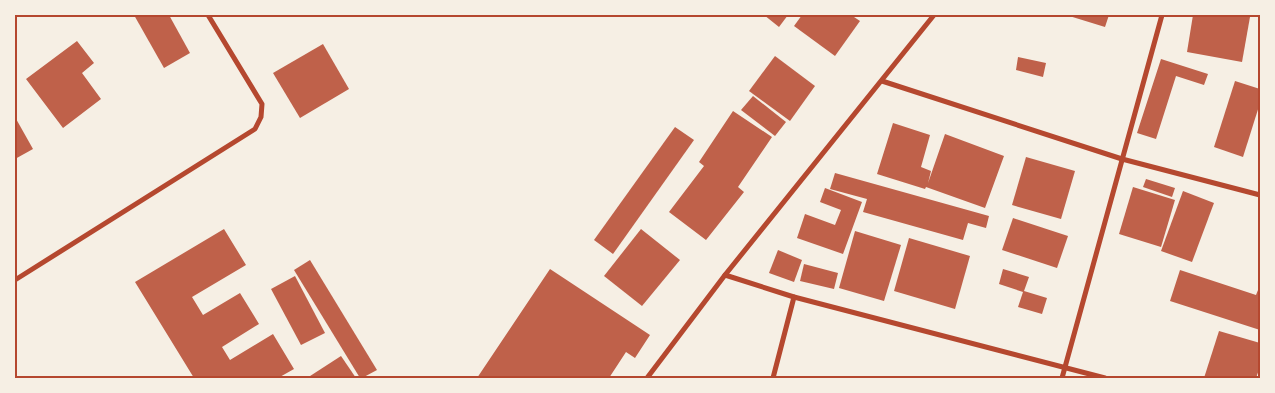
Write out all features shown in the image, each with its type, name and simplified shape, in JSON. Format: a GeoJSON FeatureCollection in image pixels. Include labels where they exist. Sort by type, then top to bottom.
{"type":"FeatureCollection","features":[{"type":"Feature","properties":{"kind":"street"},"geometry":{"type":"LineString","coordinates":[[15,280],[255,129],[260,118],[262,104],[208,15]]}},
{"type":"Feature","properties":{"kind":"street"},"geometry":{"type":"LineString","coordinates":[[647,378],[725,275],[934,15]]}},
{"type":"Feature","properties":{"kind":"street"},"geometry":{"type":"LineString","coordinates":[[1062,378],[1162,15]]}},
{"type":"Feature","properties":{"kind":"street"},"geometry":{"type":"LineString","coordinates":[[882,81],[1122,159],[1260,194]]}},
{"type":"Feature","properties":{"kind":"street"},"geometry":{"type":"LineString","coordinates":[[725,275],[794,297],[1105,378]]}},
{"type":"Feature","properties":{"kind":"street"},"geometry":{"type":"LineString","coordinates":[[773,378],[794,297]]}},
{"type":"Feature","properties":{"kind":"building"},"geometry":{"type":"Polygon","coordinates":[[[134,15],[169,15],[190,53],[164,68],[134,15]]]}},
{"type":"Feature","properties":{"kind":"building"},"geometry":{"type":"Polygon","coordinates":[[[764,15],[788,15],[779,27],[764,15]]]}},
{"type":"Feature","properties":{"kind":"building"},"geometry":{"type":"Polygon","coordinates":[[[802,15],[851,15],[860,21],[835,56],[794,26],[802,15]]]}},
{"type":"Feature","properties":{"kind":"building"},"geometry":{"type":"Polygon","coordinates":[[[1066,15],[1109,15],[1105,27],[1066,15]]]}},
{"type":"Feature","properties":{"kind":"building"},"geometry":{"type":"Polygon","coordinates":[[[1193,15],[1239,15],[1250,17],[1242,62],[1187,52],[1193,15]]]}},
{"type":"Feature","properties":{"kind":"building"},"geometry":{"type":"Polygon","coordinates":[[[77,41],[94,63],[82,73],[101,99],[63,128],[26,79],[77,41]]]}},
{"type":"Feature","properties":{"kind":"building"},"geometry":{"type":"Polygon","coordinates":[[[323,44],[349,89],[300,118],[273,73],[323,44]]]}},
{"type":"Feature","properties":{"kind":"building"},"geometry":{"type":"Polygon","coordinates":[[[775,56],[815,86],[790,121],[749,91],[775,56]]]}},
{"type":"Feature","properties":{"kind":"building"},"geometry":{"type":"Polygon","coordinates":[[[1018,57],[1046,63],[1043,77],[1016,70],[1018,57]]]}},
{"type":"Feature","properties":{"kind":"building"},"geometry":{"type":"Polygon","coordinates":[[[1161,59],[1208,74],[1204,85],[1176,76],[1156,139],[1137,133],[1161,59]]]}},
{"type":"Feature","properties":{"kind":"building"},"geometry":{"type":"Polygon","coordinates":[[[1235,81],[1260,89],[1260,103],[1243,157],[1214,147],[1235,81]]]}},
{"type":"Feature","properties":{"kind":"building"},"geometry":{"type":"Polygon","coordinates":[[[753,96],[786,122],[775,136],[741,110],[753,96]]]}},
{"type":"Feature","properties":{"kind":"building"},"geometry":{"type":"Polygon","coordinates":[[[733,111],[772,137],[738,187],[744,192],[706,240],[669,212],[704,166],[699,162],[733,111]]]}},
{"type":"Feature","properties":{"kind":"building"},"geometry":{"type":"Polygon","coordinates":[[[15,117],[33,149],[15,159],[15,117]]]}},
{"type":"Feature","properties":{"kind":"building"},"geometry":{"type":"Polygon","coordinates":[[[893,123],[930,135],[921,167],[931,171],[928,183],[945,134],[1004,156],[985,208],[926,187],[925,189],[877,174],[893,123]]]}},
{"type":"Feature","properties":{"kind":"building"},"geometry":{"type":"Polygon","coordinates":[[[675,127],[694,140],[613,254],[594,240],[675,127]]]}},
{"type":"Feature","properties":{"kind":"building"},"geometry":{"type":"Polygon","coordinates":[[[1026,157],[1075,171],[1061,219],[1012,205],[1026,157]]]}},
{"type":"Feature","properties":{"kind":"building"},"geometry":{"type":"Polygon","coordinates":[[[835,173],[989,216],[986,228],[968,223],[963,240],[863,212],[867,199],[830,189],[835,173]]]}},
{"type":"Feature","properties":{"kind":"building"},"geometry":{"type":"Polygon","coordinates":[[[1146,179],[1175,188],[1172,197],[1143,187],[1146,179]]]}},
{"type":"Feature","properties":{"kind":"building"},"geometry":{"type":"Polygon","coordinates":[[[1133,187],[1175,200],[1161,247],[1119,234],[1133,187]]]}},
{"type":"Feature","properties":{"kind":"building"},"geometry":{"type":"Polygon","coordinates":[[[825,188],[862,202],[843,254],[797,238],[805,214],[835,225],[841,210],[820,202],[825,188]]]}},
{"type":"Feature","properties":{"kind":"building"},"geometry":{"type":"Polygon","coordinates":[[[1183,191],[1214,203],[1192,262],[1161,251],[1183,191]]]}},
{"type":"Feature","properties":{"kind":"building"},"geometry":{"type":"Polygon","coordinates":[[[1013,218],[1068,236],[1057,268],[1002,250],[1013,218]]]}},
{"type":"Feature","properties":{"kind":"building"},"geometry":{"type":"Polygon","coordinates":[[[224,229],[246,265],[192,297],[203,315],[240,293],[259,324],[222,347],[230,360],[273,334],[294,369],[278,378],[194,378],[135,282],[224,229]]]}},
{"type":"Feature","properties":{"kind":"building"},"geometry":{"type":"Polygon","coordinates":[[[641,229],[680,260],[642,306],[604,276],[641,229]]]}},
{"type":"Feature","properties":{"kind":"building"},"geometry":{"type":"Polygon","coordinates":[[[855,231],[901,245],[884,301],[839,288],[855,231]]]}},
{"type":"Feature","properties":{"kind":"building"},"geometry":{"type":"Polygon","coordinates":[[[909,238],[970,256],[955,309],[894,291],[909,238]]]}},
{"type":"Feature","properties":{"kind":"building"},"geometry":{"type":"Polygon","coordinates":[[[778,250],[802,260],[794,282],[769,273],[778,250]]]}},
{"type":"Feature","properties":{"kind":"building"},"geometry":{"type":"Polygon","coordinates":[[[310,260],[377,370],[362,378],[360,378],[294,270],[310,260]]]}},
{"type":"Feature","properties":{"kind":"building"},"geometry":{"type":"Polygon","coordinates":[[[804,264],[838,273],[834,289],[800,281],[804,264]]]}},
{"type":"Feature","properties":{"kind":"building"},"geometry":{"type":"Polygon","coordinates":[[[550,269],[650,335],[635,358],[626,352],[609,378],[477,378],[550,269]]]}},
{"type":"Feature","properties":{"kind":"building"},"geometry":{"type":"Polygon","coordinates":[[[1003,269],[1029,277],[1024,291],[1047,298],[1042,314],[1018,307],[1023,292],[999,284],[1003,269]]]}},
{"type":"Feature","properties":{"kind":"building"},"geometry":{"type":"Polygon","coordinates":[[[1180,270],[1256,295],[1260,285],[1260,330],[1170,301],[1180,270]]]}},
{"type":"Feature","properties":{"kind":"building"},"geometry":{"type":"Polygon","coordinates":[[[295,276],[325,333],[301,345],[271,289],[295,276]]]}},
{"type":"Feature","properties":{"kind":"building"},"geometry":{"type":"Polygon","coordinates":[[[1219,331],[1260,343],[1260,367],[1256,378],[1204,378],[1219,331]]]}},
{"type":"Feature","properties":{"kind":"building"},"geometry":{"type":"Polygon","coordinates":[[[341,356],[356,378],[307,378],[341,356]]]}}]}
